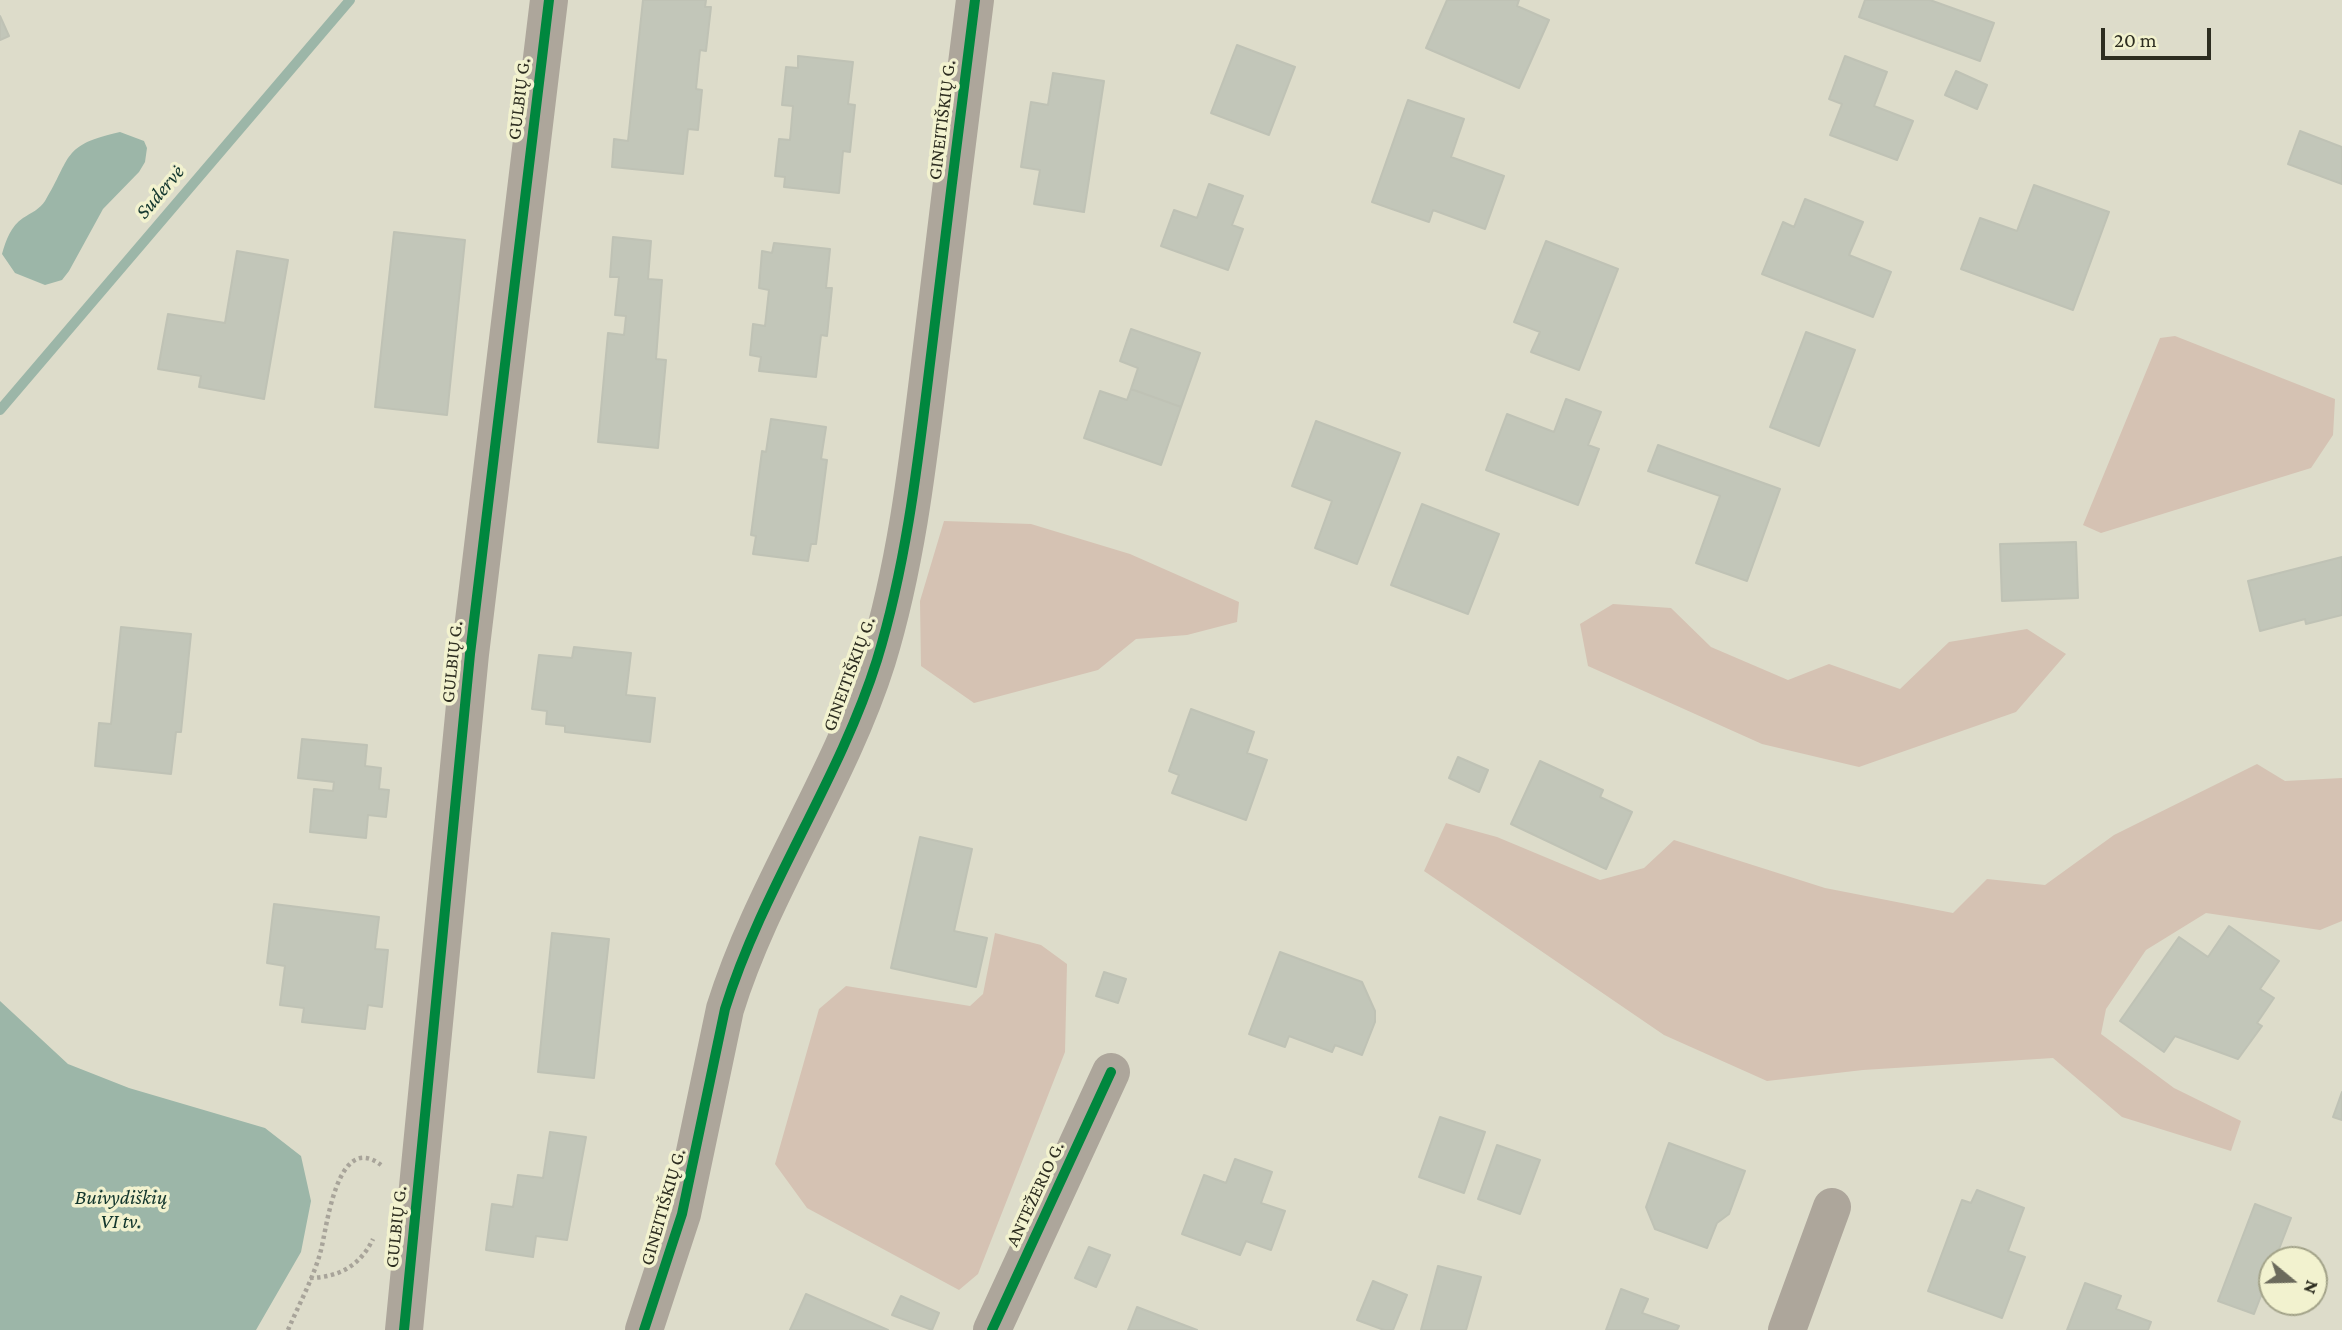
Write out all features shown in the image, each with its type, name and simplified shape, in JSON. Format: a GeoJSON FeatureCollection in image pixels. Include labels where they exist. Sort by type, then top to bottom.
{"type":"FeatureCollection","features":[{"type":"Feature","properties":{"kind":"street","name":"GULBIŲ G."},"geometry":{"type":"LineString","coordinates":[[404,1330],[470,654],[549,0]]}},
{"type":"Feature","properties":{"kind":"street","name":"GINEITIŠKIŲ G."},"geometry":{"type":"LineString","coordinates":[[644,1330],[682,1214],[725,1009],[735,976],[763,908],[859,708],[895,592],[916,480],[975,0]]}},
{"type":"Feature","properties":{"kind":"street","name":"ANTEŽERIO G."},"geometry":{"type":"LineString","coordinates":[[992,1330],[1111,1072]]}},
{"type":"Feature","properties":{"kind":"street"},"geometry":{"type":"LineString","coordinates":[[1787,1330],[1832,1207]]}},
{"type":"Feature","properties":{"kind":"path"},"geometry":{"type":"LineString","coordinates":[[288,1330],[321,1251],[333,1193],[339,1178],[350,1164],[375,1160],[386,1168],[420,1170]]}},
{"type":"Feature","properties":{"kind":"path"},"geometry":{"type":"LineString","coordinates":[[310,1278],[332,1277],[360,1261],[372,1241],[374,1229]]}},
{"type":"Feature","properties":{"kind":"shaded area"},"geometry":{"type":"Polygon","coordinates":[[[2175,336],[2335,399],[2333,435],[2311,468],[2101,533],[2083,525],[2160,338],[2175,336]]]}},
{"type":"Feature","properties":{"kind":"shaded area"},"geometry":{"type":"Polygon","coordinates":[[[944,521],[1031,524],[1130,554],[1239,602],[1237,622],[1187,635],[1136,639],[1098,670],[974,703],[921,666],[920,601],[944,521]]]}},
{"type":"Feature","properties":{"kind":"shaded area"},"geometry":{"type":"Polygon","coordinates":[[[1613,604],[1671,608],[1711,647],[1788,680],[1829,664],[1900,689],[1949,642],[2027,629],[2066,654],[2016,712],[1859,767],[1762,744],[1588,666],[1580,624],[1613,604]]]}},
{"type":"Feature","properties":{"kind":"shaded area"},"geometry":{"type":"Polygon","coordinates":[[[2257,764],[2285,781],[2342,778],[2342,921],[2320,930],[2206,913],[2146,950],[2106,1009],[2101,1034],[2174,1088],[2241,1121],[2231,1151],[2122,1117],[2053,1058],[1863,1070],[1767,1081],[1664,1035],[1424,871],[1446,823],[1497,837],[1600,880],[1644,868],[1674,840],[1825,888],[1953,913],[1987,879],[2045,885],[2114,835],[2257,764]]]}},
{"type":"Feature","properties":{"kind":"shaded area"},"geometry":{"type":"Polygon","coordinates":[[[995,933],[1041,945],[1067,964],[1065,1052],[978,1274],[959,1290],[807,1208],[775,1164],[819,1009],[846,986],[970,1006],[983,994],[995,933]]]}},
{"type":"Feature","properties":{"kind":"water"},"geometry":{"type":"Polygon","coordinates":[[[120,132],[144,141],[147,148],[145,162],[139,172],[103,209],[69,271],[62,280],[45,285],[15,273],[2,254],[12,229],[43,204],[65,163],[77,148],[87,142],[120,132]]]}},
{"type":"Feature","properties":{"kind":"water","name":"Buivydiškių VI tv."},"geometry":{"type":"Polygon","coordinates":[[[0,1001],[68,1064],[129,1088],[265,1128],[301,1156],[311,1201],[301,1252],[256,1330],[0,1330],[0,1001]]]}},
{"type":"Feature","properties":{"kind":"building"},"geometry":{"type":"Polygon","coordinates":[[[643,0],[706,0],[705,7],[711,7],[706,51],[700,50],[696,89],[702,90],[698,130],[688,129],[683,174],[612,167],[614,139],[628,141],[643,0]]]}},
{"type":"Feature","properties":{"kind":"building"},"geometry":{"type":"Polygon","coordinates":[[[1447,0],[1519,0],[1517,6],[1549,20],[1519,88],[1426,48],[1447,0]]]}},
{"type":"Feature","properties":{"kind":"building"},"geometry":{"type":"Polygon","coordinates":[[[1865,0],[1930,0],[1994,23],[1980,61],[1859,17],[1865,0]]]}},
{"type":"Feature","properties":{"kind":"building"},"geometry":{"type":"Polygon","coordinates":[[[0,16],[9,36],[0,40],[0,16]]]}},
{"type":"Feature","properties":{"kind":"building"},"geometry":{"type":"Polygon","coordinates":[[[1237,45],[1295,67],[1269,135],[1211,113],[1237,45]]]}},
{"type":"Feature","properties":{"kind":"building"},"geometry":{"type":"Polygon","coordinates":[[[798,56],[853,62],[848,104],[855,105],[850,152],[843,151],[839,193],[784,187],[785,177],[775,176],[779,139],[790,140],[793,106],[782,105],[786,67],[798,68],[798,56]]]}},
{"type":"Feature","properties":{"kind":"building"},"geometry":{"type":"Polygon","coordinates":[[[1845,56],[1887,72],[1874,106],[1913,121],[1897,160],[1830,135],[1842,104],[1829,99],[1845,56]]]}},
{"type":"Feature","properties":{"kind":"building"},"geometry":{"type":"Polygon","coordinates":[[[1956,71],[1987,85],[1977,109],[1945,95],[1956,71]]]}},
{"type":"Feature","properties":{"kind":"building"},"geometry":{"type":"Polygon","coordinates":[[[1053,73],[1104,81],[1084,212],[1034,204],[1040,170],[1021,167],[1031,102],[1048,105],[1053,73]]]}},
{"type":"Feature","properties":{"kind":"building"},"geometry":{"type":"Polygon","coordinates":[[[1408,100],[1464,119],[1451,157],[1504,176],[1485,229],[1433,210],[1429,222],[1372,202],[1408,100]]]}},
{"type":"Feature","properties":{"kind":"building"},"geometry":{"type":"Polygon","coordinates":[[[2300,131],[2342,147],[2342,184],[2288,164],[2300,131]]]}},
{"type":"Feature","properties":{"kind":"building"},"geometry":{"type":"Polygon","coordinates":[[[1209,184],[1243,196],[1232,225],[1243,229],[1228,270],[1161,246],[1174,210],[1197,218],[1209,184]]]}},
{"type":"Feature","properties":{"kind":"building"},"geometry":{"type":"Polygon","coordinates":[[[2034,185],[2109,212],[2073,310],[1961,269],[1980,218],[2017,231],[2034,185]]]}},
{"type":"Feature","properties":{"kind":"building"},"geometry":{"type":"Polygon","coordinates":[[[1805,199],[1863,222],[1849,255],[1891,272],[1873,317],[1762,274],[1783,222],[1794,227],[1805,199]]]}},
{"type":"Feature","properties":{"kind":"building"},"geometry":{"type":"Polygon","coordinates":[[[394,232],[465,240],[447,415],[375,407],[394,232]]]}},
{"type":"Feature","properties":{"kind":"building"},"geometry":{"type":"Polygon","coordinates":[[[613,237],[651,241],[648,279],[662,280],[656,359],[666,360],[658,448],[598,442],[608,333],[624,335],[626,316],[615,315],[619,277],[610,277],[613,237]]]}},
{"type":"Feature","properties":{"kind":"building"},"geometry":{"type":"Polygon","coordinates":[[[1546,241],[1618,269],[1579,370],[1531,352],[1540,332],[1514,322],[1546,241]]]}},
{"type":"Feature","properties":{"kind":"building"},"geometry":{"type":"Polygon","coordinates":[[[774,243],[830,249],[826,288],[832,288],[827,336],[821,335],[816,377],[759,371],[761,357],[750,355],[753,324],[765,326],[769,290],[759,288],[762,251],[772,253],[774,243]]]}},
{"type":"Feature","properties":{"kind":"building"},"geometry":{"type":"Polygon","coordinates":[[[237,251],[288,260],[264,399],[199,387],[201,376],[158,369],[168,314],[225,323],[237,251]]]}},
{"type":"Feature","properties":{"kind":"building"},"geometry":{"type":"Polygon","coordinates":[[[1131,329],[1200,353],[1181,407],[1131,389],[1138,368],[1120,361],[1131,329]]]}},
{"type":"Feature","properties":{"kind":"building"},"geometry":{"type":"Polygon","coordinates":[[[1806,332],[1855,350],[1819,446],[1770,427],[1806,332]]]}},
{"type":"Feature","properties":{"kind":"building"},"geometry":{"type":"Polygon","coordinates":[[[1131,389],[1181,407],[1161,465],[1084,438],[1100,391],[1127,400],[1131,389]]]}},
{"type":"Feature","properties":{"kind":"building"},"geometry":{"type":"Polygon","coordinates":[[[1566,399],[1601,412],[1588,445],[1599,449],[1578,505],[1486,470],[1507,414],[1554,432],[1566,399]]]}},
{"type":"Feature","properties":{"kind":"building"},"geometry":{"type":"Polygon","coordinates":[[[771,419],[826,427],[821,459],[827,460],[816,544],[811,544],[808,561],[753,554],[756,536],[751,535],[762,451],[766,452],[771,419]]]}},
{"type":"Feature","properties":{"kind":"building"},"geometry":{"type":"Polygon","coordinates":[[[1316,421],[1400,453],[1357,564],[1315,548],[1332,501],[1292,486],[1316,421]]]}},
{"type":"Feature","properties":{"kind":"building"},"geometry":{"type":"Polygon","coordinates":[[[1658,445],[1780,489],[1747,581],[1696,563],[1720,496],[1648,471],[1658,445]]]}},
{"type":"Feature","properties":{"kind":"building"},"geometry":{"type":"Polygon","coordinates":[[[1422,504],[1499,534],[1468,614],[1391,585],[1422,504]]]}},
{"type":"Feature","properties":{"kind":"building"},"geometry":{"type":"Polygon","coordinates":[[[2076,542],[2078,598],[2002,601],[2000,544],[2076,542]]]}},
{"type":"Feature","properties":{"kind":"building"},"geometry":{"type":"Polygon","coordinates":[[[2342,557],[2342,615],[2306,624],[2305,619],[2260,631],[2248,581],[2342,557]]]}},
{"type":"Feature","properties":{"kind":"building"},"geometry":{"type":"Polygon","coordinates":[[[121,627],[191,634],[181,732],[176,732],[171,774],[95,766],[99,723],[111,724],[121,627]]]}},
{"type":"Feature","properties":{"kind":"building"},"geometry":{"type":"Polygon","coordinates":[[[574,647],[631,653],[626,695],[655,698],[650,742],[565,732],[565,726],[546,724],[547,711],[532,709],[539,655],[572,658],[574,647]]]}},
{"type":"Feature","properties":{"kind":"building"},"geometry":{"type":"Polygon","coordinates":[[[1191,709],[1254,732],[1247,753],[1267,760],[1246,820],[1172,793],[1179,775],[1169,771],[1191,709]]]}},
{"type":"Feature","properties":{"kind":"building"},"geometry":{"type":"Polygon","coordinates":[[[302,739],[367,745],[365,766],[381,768],[379,789],[389,790],[386,817],[368,815],[366,838],[310,832],[314,789],[333,791],[334,782],[298,778],[302,739]]]}},
{"type":"Feature","properties":{"kind":"building"},"geometry":{"type":"Polygon","coordinates":[[[1458,757],[1488,770],[1479,792],[1449,778],[1458,757]]]}},
{"type":"Feature","properties":{"kind":"building"},"geometry":{"type":"Polygon","coordinates":[[[1540,761],[1603,790],[1600,797],[1632,812],[1606,869],[1511,824],[1540,761]]]}},
{"type":"Feature","properties":{"kind":"building"},"geometry":{"type":"Polygon","coordinates":[[[920,837],[972,849],[954,931],[987,938],[976,987],[891,968],[920,837]]]}},
{"type":"Feature","properties":{"kind":"building"},"geometry":{"type":"Polygon","coordinates":[[[274,904],[379,917],[375,949],[388,950],[382,1007],[368,1005],[365,1029],[302,1022],[304,1008],[280,1005],[285,966],[267,963],[274,904]]]}},
{"type":"Feature","properties":{"kind":"building"},"geometry":{"type":"Polygon","coordinates":[[[2229,926],[2279,961],[2260,989],[2274,998],[2257,1023],[2262,1026],[2238,1059],[2175,1036],[2164,1052],[2120,1021],[2179,937],[2208,957],[2229,926]]]}},
{"type":"Feature","properties":{"kind":"building"},"geometry":{"type":"Polygon","coordinates":[[[552,933],[609,939],[594,1078],[538,1072],[552,933]]]}},
{"type":"Feature","properties":{"kind":"building"},"geometry":{"type":"Polygon","coordinates":[[[1280,952],[1362,982],[1375,1011],[1375,1022],[1362,1055],[1335,1045],[1332,1052],[1289,1036],[1285,1047],[1249,1034],[1280,952]]]}},
{"type":"Feature","properties":{"kind":"building"},"geometry":{"type":"Polygon","coordinates":[[[1104,972],[1126,979],[1118,1003],[1096,996],[1104,972]]]}},
{"type":"Feature","properties":{"kind":"building"},"geometry":{"type":"Polygon","coordinates":[[[2342,1092],[2342,1120],[2333,1117],[2342,1092]]]}},
{"type":"Feature","properties":{"kind":"building"},"geometry":{"type":"Polygon","coordinates":[[[1440,1117],[1485,1132],[1464,1193],[1419,1177],[1440,1117]]]}},
{"type":"Feature","properties":{"kind":"building"},"geometry":{"type":"Polygon","coordinates":[[[550,1132],[586,1137],[567,1240],[536,1236],[533,1257],[486,1250],[492,1204],[513,1207],[518,1175],[543,1178],[550,1132]]]}},
{"type":"Feature","properties":{"kind":"building"},"geometry":{"type":"Polygon","coordinates":[[[1669,1143],[1745,1171],[1729,1214],[1717,1223],[1707,1248],[1655,1229],[1646,1207],[1669,1143]]]}},
{"type":"Feature","properties":{"kind":"building"},"geometry":{"type":"Polygon","coordinates":[[[1497,1145],[1540,1160],[1520,1214],[1478,1199],[1497,1145]]]}},
{"type":"Feature","properties":{"kind":"building"},"geometry":{"type":"Polygon","coordinates":[[[1235,1159],[1272,1172],[1261,1203],[1285,1211],[1271,1250],[1246,1241],[1240,1255],[1182,1234],[1204,1175],[1226,1183],[1235,1159]]]}},
{"type":"Feature","properties":{"kind":"building"},"geometry":{"type":"Polygon","coordinates":[[[1977,1190],[2024,1208],[2008,1251],[2025,1257],[2002,1318],[1928,1291],[1962,1200],[1971,1203],[1977,1190]]]}},
{"type":"Feature","properties":{"kind":"building"},"geometry":{"type":"Polygon","coordinates":[[[2255,1204],[2291,1218],[2280,1246],[2258,1246],[2258,1304],[2254,1314],[2218,1301],[2255,1204]]]}},
{"type":"Feature","properties":{"kind":"building"},"geometry":{"type":"Polygon","coordinates":[[[1089,1247],[1110,1255],[1096,1287],[1075,1278],[1089,1247]]]}},
{"type":"Feature","properties":{"kind":"building"},"geometry":{"type":"Polygon","coordinates":[[[1438,1266],[1481,1277],[1466,1330],[1421,1330],[1438,1266]]]}},
{"type":"Feature","properties":{"kind":"building"},"geometry":{"type":"Polygon","coordinates":[[[1373,1281],[1407,1295],[1393,1330],[1384,1330],[1357,1320],[1373,1281]]]}},
{"type":"Feature","properties":{"kind":"building"},"geometry":{"type":"Polygon","coordinates":[[[2085,1283],[2121,1296],[2116,1309],[2151,1322],[2148,1330],[2067,1330],[2085,1283]]]}},
{"type":"Feature","properties":{"kind":"building"},"geometry":{"type":"Polygon","coordinates":[[[1621,1289],[1648,1299],[1642,1313],[1679,1326],[1677,1330],[1606,1330],[1621,1289]]]}},
{"type":"Feature","properties":{"kind":"building"},"geometry":{"type":"Polygon","coordinates":[[[806,1294],[888,1330],[790,1330],[806,1294]]]}},
{"type":"Feature","properties":{"kind":"building"},"geometry":{"type":"Polygon","coordinates":[[[901,1296],[939,1313],[932,1330],[892,1315],[901,1296]]]}},
{"type":"Feature","properties":{"kind":"building"},"geometry":{"type":"Polygon","coordinates":[[[1137,1307],[1197,1330],[1128,1330],[1137,1307]]]}},
{"type":"Feature","properties":{"kind":"waterway","name":"Sudervė"},"geometry":{"type":"LineString","coordinates":[[0,410],[350,0]]}},
{"type":"Feature","properties":{"kind":"cycle path"},"geometry":{"type":"LineString","coordinates":[[404,1330],[470,654],[549,0]]}},
{"type":"Feature","properties":{"kind":"cycle path"},"geometry":{"type":"LineString","coordinates":[[644,1330],[682,1214],[725,1009],[759,920],[843,748],[861,705],[888,622],[905,544],[917,466],[975,0]]}},
{"type":"Feature","properties":{"kind":"cycle path"},"geometry":{"type":"LineString","coordinates":[[992,1330],[1111,1072]]}}]}
